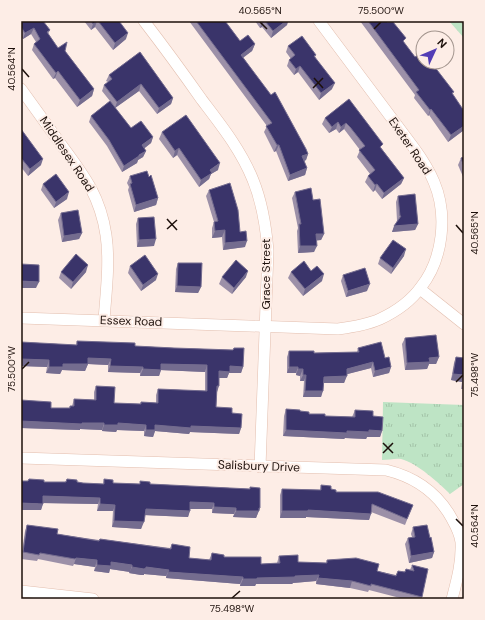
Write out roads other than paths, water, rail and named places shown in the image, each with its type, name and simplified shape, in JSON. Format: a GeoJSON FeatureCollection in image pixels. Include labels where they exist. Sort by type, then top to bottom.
{"type":"FeatureCollection","features":[{"type":"Feature","properties":{"kind":"street","name":"Grace Street"},"geometry":{"type":"LineString","coordinates":[[144,21],[230,136],[244,161],[260,201],[266,229],[268,251],[260,467]]}},
{"type":"Feature","properties":{"kind":"street","name":"Exeter Road"},"geometry":{"type":"LineString","coordinates":[[241,326],[338,329],[364,325],[380,319],[408,301],[420,289],[433,266],[439,248],[442,218],[440,202],[435,183],[426,165],[319,21]]}},
{"type":"Feature","properties":{"kind":"street","name":"Middlesex Road"},"geometry":{"type":"LineString","coordinates":[[21,89],[87,180],[103,217],[107,256],[104,320]]}},
{"type":"Feature","properties":{"kind":"street"},"geometry":{"type":"LineString","coordinates":[[420,289],[464,324]]}},
{"type":"Feature","properties":{"kind":"street","name":"Essex Road"},"geometry":{"type":"LineString","coordinates":[[21,318],[241,326]]}},
{"type":"Feature","properties":{"kind":"street","name":"Salisbury Drive"},"geometry":{"type":"LineString","coordinates":[[21,458],[386,470],[411,478],[438,498],[448,510],[462,540]]}},
{"type":"Feature","properties":{"kind":"street"},"geometry":{"type":"LineString","coordinates":[[452,599],[460,564],[462,540]]}},
{"type":"Feature","properties":{"kind":"street"},"geometry":{"type":"LineString","coordinates":[[21,590],[92,599]]}}]}
